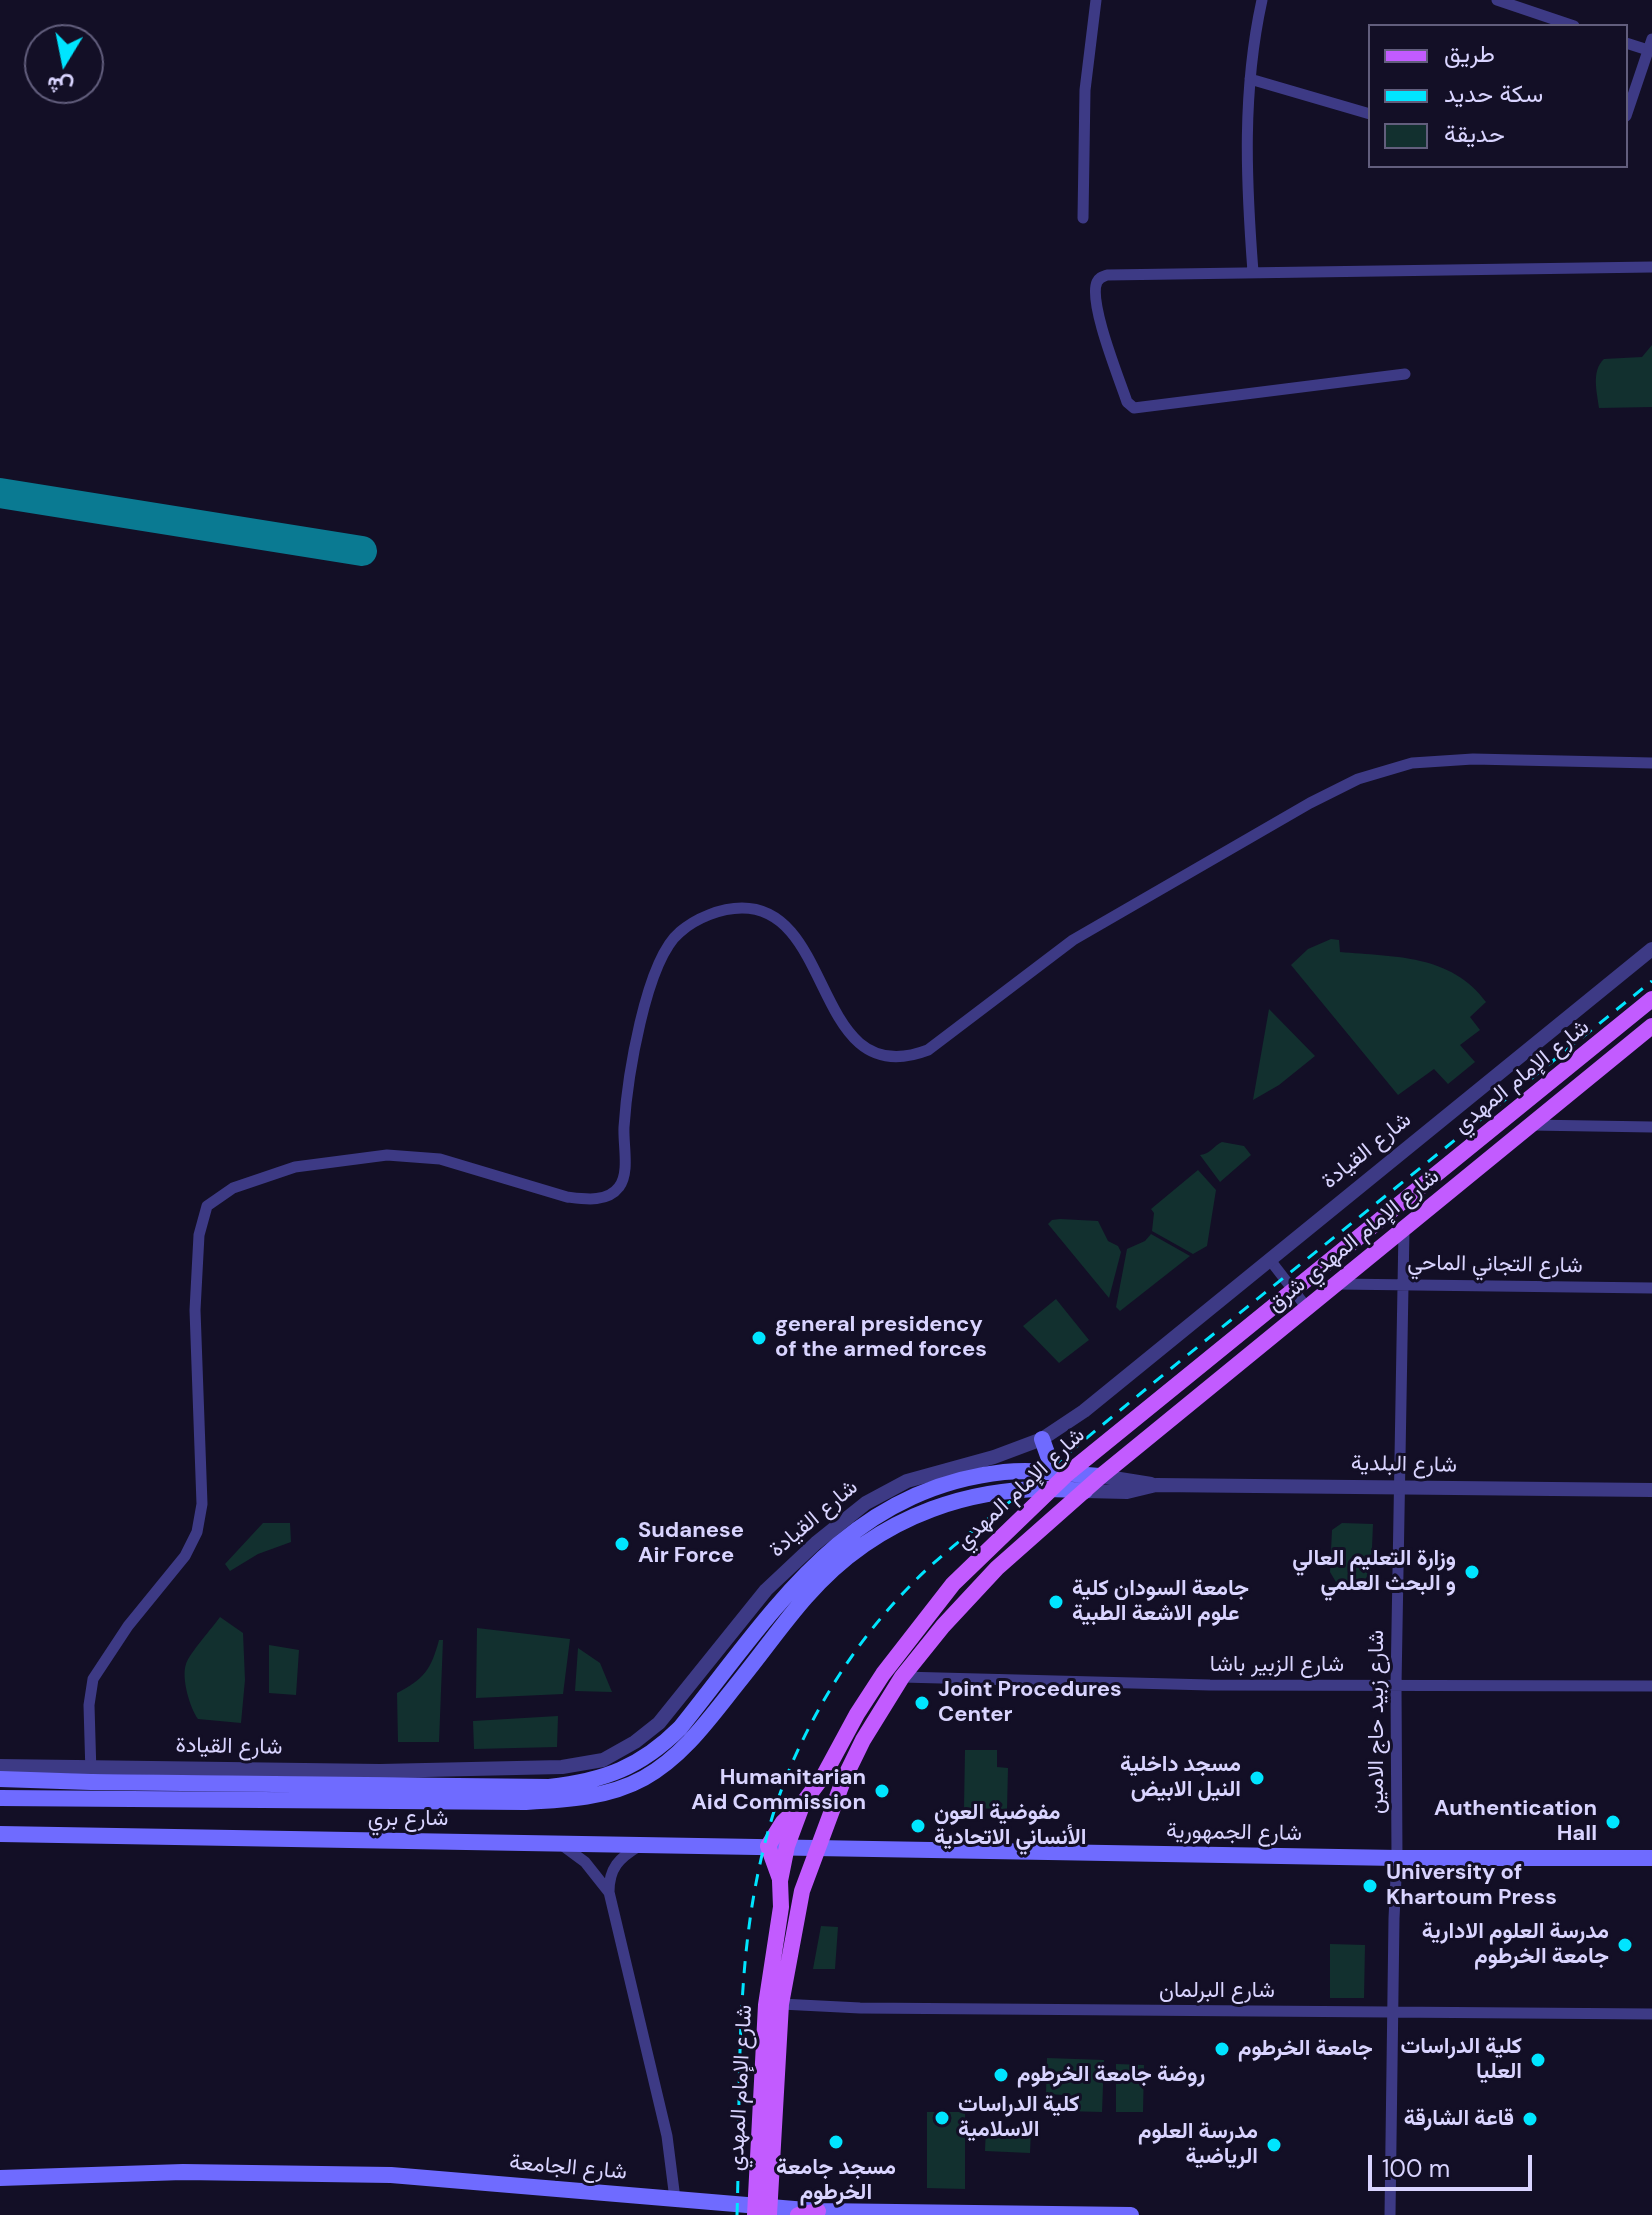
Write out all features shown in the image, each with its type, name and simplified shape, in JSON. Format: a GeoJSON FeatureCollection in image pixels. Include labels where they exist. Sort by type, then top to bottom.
{"type":"FeatureCollection","features":[{"type":"Feature","properties":{"kind":"main road","name":"شارع الإمام المهدي"},"geometry":{"type":"LineString","coordinates":[[762,2210],[766,2005],[787,1846],[803,1803],[824,1775],[883,1674],[974,1562],[1059,1478],[1652,999]]}},
{"type":"Feature","properties":{"kind":"main road","name":"شارع الإمام المهدي شرق"},"geometry":{"type":"LineString","coordinates":[[1085,1491],[1652,1026]]}},
{"type":"Feature","properties":{"kind":"main road"},"geometry":{"type":"LineString","coordinates":[[1042,1439],[1059,1478],[1101,1476]]}},
{"type":"Feature","properties":{"kind":"main road","name":"شارع القيادة"},"geometry":{"type":"LineString","coordinates":[[0,1779],[91,1775],[332,1786],[525,1802],[576,1799],[613,1790],[641,1780],[666,1764],[693,1739],[807,1596],[835,1567],[896,1523],[934,1507],[1059,1478],[1085,1491]]}},
{"type":"Feature","properties":{"kind":"main road","name":"شارع الإمام المهدي"},"geometry":{"type":"LineString","coordinates":[[762,2210],[781,2004],[802,1891],[843,1781],[863,1740],[902,1677],[943,1626],[997,1568],[1085,1491]]}},
{"type":"Feature","properties":{"kind":"main road","name":"شارع القيادة"},"geometry":{"type":"LineString","coordinates":[[0,1798],[332,1786]]}},
{"type":"Feature","properties":{"kind":"main road"},"geometry":{"type":"LineString","coordinates":[[780,1881],[768,1846],[783,1822],[803,1803]]}},
{"type":"Feature","properties":{"kind":"main road","name":"شارع بري"},"geometry":{"type":"LineString","coordinates":[[0,1834],[787,1846],[816,1849]]}},
{"type":"Feature","properties":{"kind":"main road","name":"شارع الجمهورية"},"geometry":{"type":"LineString","coordinates":[[816,1849],[1397,1858],[1652,1858]]}},
{"type":"Feature","properties":{"kind":"main road","name":"شارع الجامعة"},"geometry":{"type":"LineString","coordinates":[[0,2178],[183,2172],[347,2174],[675,2199],[762,2210],[1131,2215]]}},
{"type":"Feature","properties":{"kind":"main road"},"geometry":{"type":"LineString","coordinates":[[798,2215],[818,2211]]}},
{"type":"Feature","properties":{"kind":"street"},"geometry":{"type":"LineString","coordinates":[[1083,218],[1085,90],[1096,0]]}},
{"type":"Feature","properties":{"kind":"street"},"geometry":{"type":"LineString","coordinates":[[1253,272],[1246,184],[1250,79],[1262,0]]}},
{"type":"Feature","properties":{"kind":"street"},"geometry":{"type":"LineString","coordinates":[[1497,0],[1568,24]]}},
{"type":"Feature","properties":{"kind":"street"},"geometry":{"type":"LineString","coordinates":[[1628,43],[1650,47],[1628,110]]}},
{"type":"Feature","properties":{"kind":"street"},"geometry":{"type":"LineString","coordinates":[[1250,79],[1368,113]]}},
{"type":"Feature","properties":{"kind":"street"},"geometry":{"type":"LineString","coordinates":[[1405,374],[1134,408],[1127,402],[1096,309],[1096,285],[1100,278],[1107,275],[1652,267]]}},
{"type":"Feature","properties":{"kind":"street"},"geometry":{"type":"LineString","coordinates":[[91,1775],[89,1705],[93,1679],[128,1626],[185,1556],[197,1532],[202,1504],[195,1310],[199,1235],[207,1206],[233,1188],[295,1167],[387,1155],[440,1159],[567,1197],[589,1200],[609,1196],[619,1187],[624,1175],[626,1102],[635,1051],[657,965],[667,945],[681,931],[714,913],[734,908],[754,908],[773,914],[802,948],[855,1041],[871,1052],[891,1058],[910,1057],[928,1050],[1073,940],[1358,779],[1412,763],[1458,760],[1652,763]]}},
{"type":"Feature","properties":{"kind":"street","name":"شارع القيادة"},"geometry":{"type":"LineString","coordinates":[[332,1786],[581,1765],[603,1760],[635,1742],[659,1723],[766,1590],[816,1543],[866,1503],[907,1481],[994,1457],[1042,1439],[1084,1411],[1652,949]]}},
{"type":"Feature","properties":{"kind":"street"},"geometry":{"type":"LineString","coordinates":[[1531,1125],[1652,1127]]}},
{"type":"Feature","properties":{"kind":"street","name":"شارع زبيد حاج الامين"},"geometry":{"type":"LineString","coordinates":[[1390,2215],[1404,1229]]}},
{"type":"Feature","properties":{"kind":"street"},"geometry":{"type":"LineString","coordinates":[[1270,1260],[1307,1308]]}},
{"type":"Feature","properties":{"kind":"street","name":"شارع التجاني الماحي"},"geometry":{"type":"LineString","coordinates":[[1336,1284],[1652,1288]]}},
{"type":"Feature","properties":{"kind":"street"},"geometry":{"type":"LineString","coordinates":[[1101,1476],[1156,1485]]}},
{"type":"Feature","properties":{"kind":"street"},"geometry":{"type":"LineString","coordinates":[[1085,1491],[1127,1492],[1156,1485]]}},
{"type":"Feature","properties":{"kind":"street","name":"شارع البلدية"},"geometry":{"type":"LineString","coordinates":[[1156,1485],[1652,1490]]}},
{"type":"Feature","properties":{"kind":"street","name":"شارع الزبير باشا"},"geometry":{"type":"LineString","coordinates":[[902,1677],[1210,1685],[1652,1686]]}},
{"type":"Feature","properties":{"kind":"street","name":"شارع القيادة"},"geometry":{"type":"LineString","coordinates":[[0,1766],[91,1775]]}},
{"type":"Feature","properties":{"kind":"street"},"geometry":{"type":"LineString","coordinates":[[558,1842],[585,1862],[609,1892]]}},
{"type":"Feature","properties":{"kind":"street"},"geometry":{"type":"LineString","coordinates":[[643,1844],[618,1859],[610,1875],[609,1892],[667,2136],[675,2199]]}},
{"type":"Feature","properties":{"kind":"street","name":"شارع البرلمان"},"geometry":{"type":"LineString","coordinates":[[781,2004],[868,2008],[1652,2014]]}},
{"type":"Feature","properties":{"kind":"green space"},"geometry":{"type":"Polygon","coordinates":[[[1652,345],[1652,407],[1599,408],[1596,376],[1604,359],[1642,357],[1652,345]]]}},
{"type":"Feature","properties":{"kind":"green space"},"geometry":{"type":"Polygon","coordinates":[[[1331,939],[1339,940],[1340,952],[1420,961],[1439,966],[1472,986],[1486,1002],[1470,1017],[1480,1030],[1460,1045],[1475,1062],[1448,1084],[1434,1069],[1398,1095],[1291,965],[1308,949],[1331,939]]]}},
{"type":"Feature","properties":{"kind":"green space"},"geometry":{"type":"Polygon","coordinates":[[[1269,1009],[1315,1056],[1279,1085],[1253,1100],[1269,1009]]]}},
{"type":"Feature","properties":{"kind":"green space"},"geometry":{"type":"Polygon","coordinates":[[[1222,1142],[1244,1146],[1251,1155],[1220,1182],[1200,1155],[1222,1142]]]}},
{"type":"Feature","properties":{"kind":"green space"},"geometry":{"type":"Polygon","coordinates":[[[1198,1170],[1216,1190],[1207,1246],[1193,1254],[1152,1231],[1154,1213],[1151,1209],[1198,1170]]]}},
{"type":"Feature","properties":{"kind":"green space"},"geometry":{"type":"Polygon","coordinates":[[[1060,1219],[1098,1221],[1108,1241],[1118,1246],[1121,1252],[1109,1298],[1048,1224],[1060,1219]]]}},
{"type":"Feature","properties":{"kind":"green space"},"geometry":{"type":"Polygon","coordinates":[[[1151,1234],[1190,1256],[1120,1311],[1116,1307],[1127,1249],[1145,1241],[1151,1234]]]}},
{"type":"Feature","properties":{"kind":"green space"},"geometry":{"type":"Polygon","coordinates":[[[1056,1299],[1089,1340],[1059,1363],[1023,1326],[1056,1299]]]}},
{"type":"Feature","properties":{"kind":"green space"},"geometry":{"type":"Polygon","coordinates":[[[263,1523],[290,1523],[291,1542],[258,1554],[230,1571],[225,1564],[263,1523]]]}},
{"type":"Feature","properties":{"kind":"green space"},"geometry":{"type":"Polygon","coordinates":[[[1342,1523],[1373,1524],[1371,1571],[1364,1581],[1336,1582],[1330,1572],[1332,1530],[1342,1523]]]}},
{"type":"Feature","properties":{"kind":"green space"},"geometry":{"type":"Polygon","coordinates":[[[220,1617],[243,1633],[245,1680],[241,1723],[198,1719],[185,1685],[188,1660],[220,1617]]]}},
{"type":"Feature","properties":{"kind":"green space"},"geometry":{"type":"Polygon","coordinates":[[[477,1628],[570,1639],[563,1694],[476,1698],[477,1628]]]}},
{"type":"Feature","properties":{"kind":"green space"},"geometry":{"type":"Polygon","coordinates":[[[439,1640],[443,1640],[439,1742],[398,1742],[397,1693],[425,1672],[439,1640]]]}},
{"type":"Feature","properties":{"kind":"green space"},"geometry":{"type":"Polygon","coordinates":[[[269,1645],[299,1650],[296,1695],[269,1693],[269,1645]]]}},
{"type":"Feature","properties":{"kind":"green space"},"geometry":{"type":"Polygon","coordinates":[[[578,1648],[600,1663],[612,1692],[575,1691],[578,1648]]]}},
{"type":"Feature","properties":{"kind":"green space"},"geometry":{"type":"Polygon","coordinates":[[[558,1716],[557,1747],[474,1749],[473,1721],[558,1716]]]}},
{"type":"Feature","properties":{"kind":"green space"},"geometry":{"type":"Polygon","coordinates":[[[965,1750],[997,1750],[997,1767],[1008,1768],[1007,1809],[964,1808],[965,1750]]]}},
{"type":"Feature","properties":{"kind":"green space"},"geometry":{"type":"Polygon","coordinates":[[[821,1926],[838,1927],[835,1969],[813,1969],[821,1926]]]}},
{"type":"Feature","properties":{"kind":"green space"},"geometry":{"type":"Polygon","coordinates":[[[1330,1944],[1365,1945],[1364,1998],[1330,1998],[1330,1944]]]}},
{"type":"Feature","properties":{"kind":"green space"},"geometry":{"type":"Polygon","coordinates":[[[1047,2058],[1104,2060],[1102,2112],[1064,2111],[1064,2095],[1046,2094],[1047,2058]]]}},
{"type":"Feature","properties":{"kind":"green space"},"geometry":{"type":"Polygon","coordinates":[[[1116,2064],[1144,2065],[1143,2112],[1116,2112],[1116,2064]]]}},
{"type":"Feature","properties":{"kind":"green space"},"geometry":{"type":"Polygon","coordinates":[[[927,2112],[965,2112],[965,2189],[927,2188],[927,2112]]]}},
{"type":"Feature","properties":{"kind":"green space"},"geometry":{"type":"Polygon","coordinates":[[[986,2127],[1031,2129],[1030,2153],[985,2151],[986,2127]]]}},
{"type":"Feature","properties":{"kind":"taxiway"},"geometry":{"type":"LineString","coordinates":[[0,493],[362,551]]}},
{"type":"Feature","properties":{"kind":"railway"},"geometry":{"type":"LineString","coordinates":[[737,2215],[743,1986],[758,1873],[772,1818],[792,1763],[815,1715],[858,1648],[909,1587],[950,1549],[1652,981]]}},
{"type":"Feature","properties":{"kind":"place","name":"general presidency of the armed forces"},"geometry":{"type":"Point","coordinates":[759,1338]}},
{"type":"Feature","properties":{"kind":"place","name":"Sudanese Air Force"},"geometry":{"type":"Point","coordinates":[622,1544]}},
{"type":"Feature","properties":{"kind":"place","name":"وزارة التعليم العالي و البحث العلمي"},"geometry":{"type":"Point","coordinates":[1472,1572]}},
{"type":"Feature","properties":{"kind":"place","name":"جامعة السودان كلية علوم الاشعة الطبية"},"geometry":{"type":"Point","coordinates":[1056,1602]}},
{"type":"Feature","properties":{"kind":"place","name":"Joint Procedures Center"},"geometry":{"type":"Point","coordinates":[922,1703]}},
{"type":"Feature","properties":{"kind":"place","name":"مسجد داخلية النيل الابيض"},"geometry":{"type":"Point","coordinates":[1257,1778]}},
{"type":"Feature","properties":{"kind":"place","name":"Humanitarian Aid Commission"},"geometry":{"type":"Point","coordinates":[882,1791]}},
{"type":"Feature","properties":{"kind":"place","name":"Authentication Hall"},"geometry":{"type":"Point","coordinates":[1613,1822]}},
{"type":"Feature","properties":{"kind":"place","name":"مفوضية العون الأنساني الاتحادية"},"geometry":{"type":"Point","coordinates":[918,1826]}},
{"type":"Feature","properties":{"kind":"place","name":"University of Khartoum Press"},"geometry":{"type":"Point","coordinates":[1370,1886]}},
{"type":"Feature","properties":{"kind":"place","name":"مدرسة العلوم الادارية جامعة الخرطوم"},"geometry":{"type":"Point","coordinates":[1625,1945]}},
{"type":"Feature","properties":{"kind":"place","name":"جامعة الخرطوم"},"geometry":{"type":"Point","coordinates":[1222,2049]}},
{"type":"Feature","properties":{"kind":"place","name":"كلية الدراسات العليا"},"geometry":{"type":"Point","coordinates":[1538,2060]}},
{"type":"Feature","properties":{"kind":"place","name":"روضة جامعة الخرطوم"},"geometry":{"type":"Point","coordinates":[1001,2075]}},
{"type":"Feature","properties":{"kind":"place","name":"كلية الدراسات الاسلامية"},"geometry":{"type":"Point","coordinates":[942,2118]}},
{"type":"Feature","properties":{"kind":"place","name":"قاعة الشارقة"},"geometry":{"type":"Point","coordinates":[1530,2119]}},
{"type":"Feature","properties":{"kind":"place","name":"مسجد جامعة الخرطوم"},"geometry":{"type":"Point","coordinates":[836,2142]}},
{"type":"Feature","properties":{"kind":"place","name":"مدرسة العلوم الرياضية"},"geometry":{"type":"Point","coordinates":[1274,2145]}}]}
